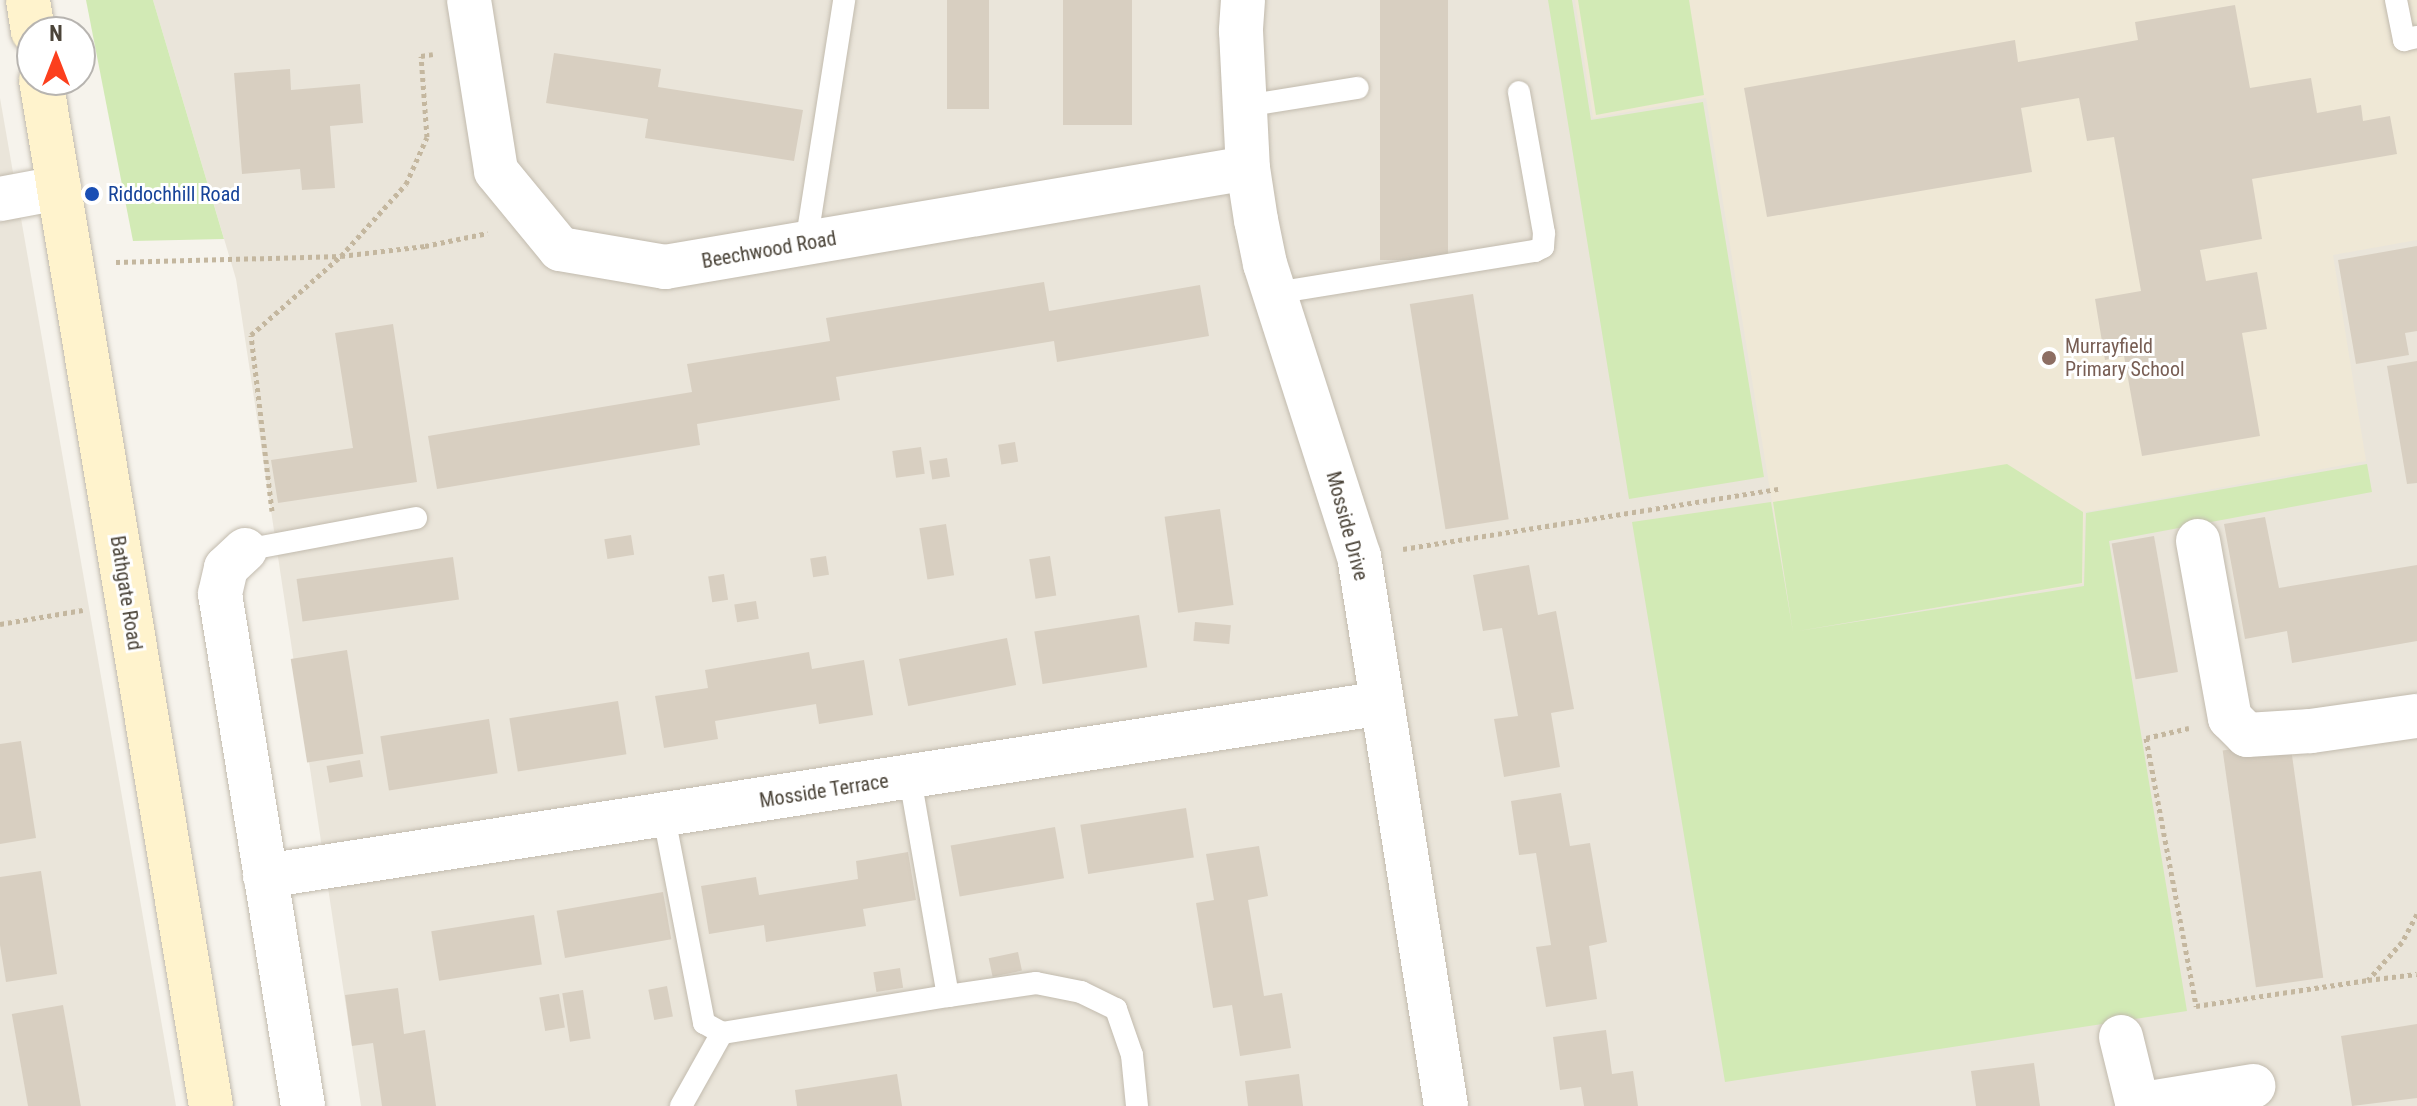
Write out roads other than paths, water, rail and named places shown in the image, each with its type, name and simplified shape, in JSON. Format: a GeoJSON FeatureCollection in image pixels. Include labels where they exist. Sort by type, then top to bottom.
{"type":"FeatureCollection","features":[{"type":"Feature","properties":{"kind":"main road","name":"Bathgate Road"},"geometry":{"type":"LineString","coordinates":[[44,96],[211,1106]]}},
{"type":"Feature","properties":{"kind":"street","name":"Beechwood Road"},"geometry":{"type":"LineString","coordinates":[[469,0],[496,171],[560,249],[665,267],[1248,168]]}},
{"type":"Feature","properties":{"kind":"street","name":"Mosside Drive"},"geometry":{"type":"LineString","coordinates":[[1243,0],[1241,31],[1248,168],[1265,264],[1359,556],[1446,1106]]}},
{"type":"Feature","properties":{"kind":"street"},"geometry":{"type":"LineString","coordinates":[[0,199],[59,188]]}},
{"type":"Feature","properties":{"kind":"street"},"geometry":{"type":"LineString","coordinates":[[2198,541],[2230,718],[2247,735],[2311,731],[2417,716]]}},
{"type":"Feature","properties":{"kind":"street"},"geometry":{"type":"LineString","coordinates":[[261,546],[226,568],[220,594],[303,1106]]}},
{"type":"Feature","properties":{"kind":"street","name":"Mosside Terrace"},"geometry":{"type":"LineString","coordinates":[[265,876],[664,817],[1382,703]]}},
{"type":"Feature","properties":{"kind":"street"},"geometry":{"type":"LineString","coordinates":[[2121,1037],[2138,1105],[2253,1086]]}},
{"type":"Feature","properties":{"kind":"lane"},"geometry":{"type":"LineString","coordinates":[[806,244],[844,0]]}},
{"type":"Feature","properties":{"kind":"lane"},"geometry":{"type":"LineString","coordinates":[[2396,0],[2404,40],[2417,37]]}},
{"type":"Feature","properties":{"kind":"lane"},"geometry":{"type":"LineString","coordinates":[[1245,106],[1358,88]]}},
{"type":"Feature","properties":{"kind":"lane"},"geometry":{"type":"LineString","coordinates":[[1275,293],[1535,251],[1543,247],[1544,233],[1519,92]]}},
{"type":"Feature","properties":{"kind":"lane"},"geometry":{"type":"LineString","coordinates":[[261,546],[416,518]]}},
{"type":"Feature","properties":{"kind":"lane"},"geometry":{"type":"LineString","coordinates":[[910,778],[948,996]]}},
{"type":"Feature","properties":{"kind":"lane"},"geometry":{"type":"LineString","coordinates":[[664,817],[704,1023],[722,1033],[1036,983],[1081,992],[1116,1009],[1132,1055],[1137,1106]]}},
{"type":"Feature","properties":{"kind":"lane"},"geometry":{"type":"LineString","coordinates":[[681,1106],[722,1033]]}},
{"type":"Feature","properties":{"kind":"place","name":"Riddochhill Road"},"geometry":{"type":"Point","coordinates":[92,194]}},
{"type":"Feature","properties":{"kind":"place","name":"Murrayfield Primary School"},"geometry":{"type":"Point","coordinates":[2049,358]}}]}
